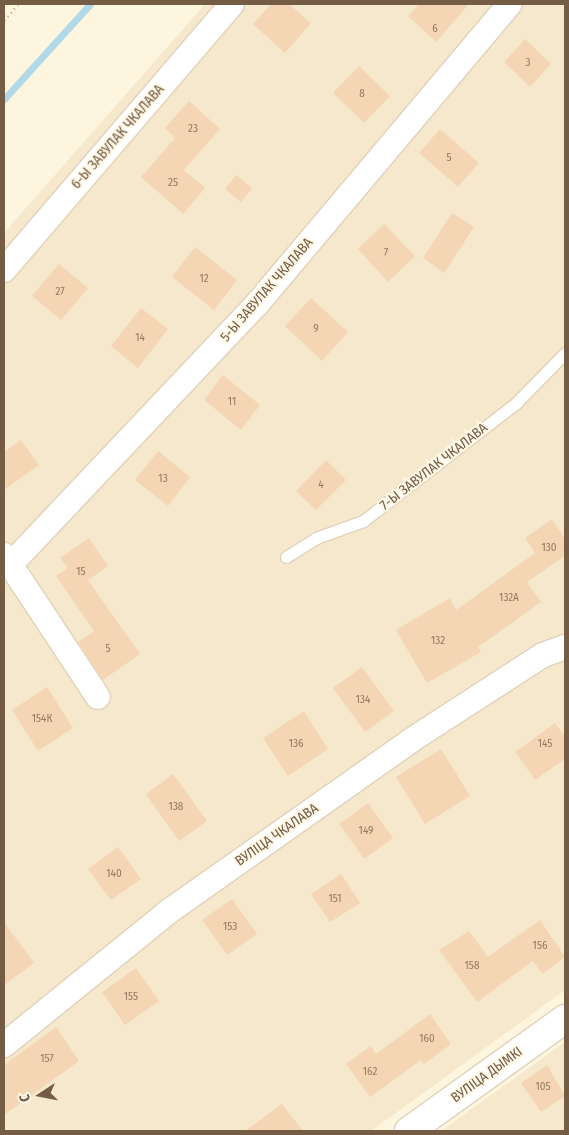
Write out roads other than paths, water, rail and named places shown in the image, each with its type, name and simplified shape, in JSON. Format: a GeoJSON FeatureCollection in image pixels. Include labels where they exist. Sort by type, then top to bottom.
{"type":"FeatureCollection","features":[{"type":"Feature","properties":{"kind":"street","name":"6-Ы ЗАВУЛАК ЧКАЛАВА"},"geometry":{"type":"LineString","coordinates":[[4,270],[232,4]]}},
{"type":"Feature","properties":{"kind":"street","name":"5-Ы ЗАВУЛАК ЧКАЛАВА"},"geometry":{"type":"LineString","coordinates":[[7,560],[257,304],[510,4]]}},
{"type":"Feature","properties":{"kind":"street"},"geometry":{"type":"LineString","coordinates":[[7,560],[98,697]]}},
{"type":"Feature","properties":{"kind":"street","name":"ВУЛІЦА ЧКАЛАВА"},"geometry":{"type":"LineString","coordinates":[[4,1045],[168,912],[410,741],[543,655],[565,647]]}},
{"type":"Feature","properties":{"kind":"street","name":"ВУЛІЦА ДЫМКІ"},"geometry":{"type":"LineString","coordinates":[[409,1131],[563,1026]]}},
{"type":"Feature","properties":{"kind":"lane","name":"7-Ы ЗАВУЛАК ЧКАЛАВА"},"geometry":{"type":"LineString","coordinates":[[286,557],[316,538],[363,522],[516,403],[565,353]]}},
{"type":"Feature","properties":{"kind":"waterway"},"geometry":{"type":"LineString","coordinates":[[4,99],[90,4]]}}]}
